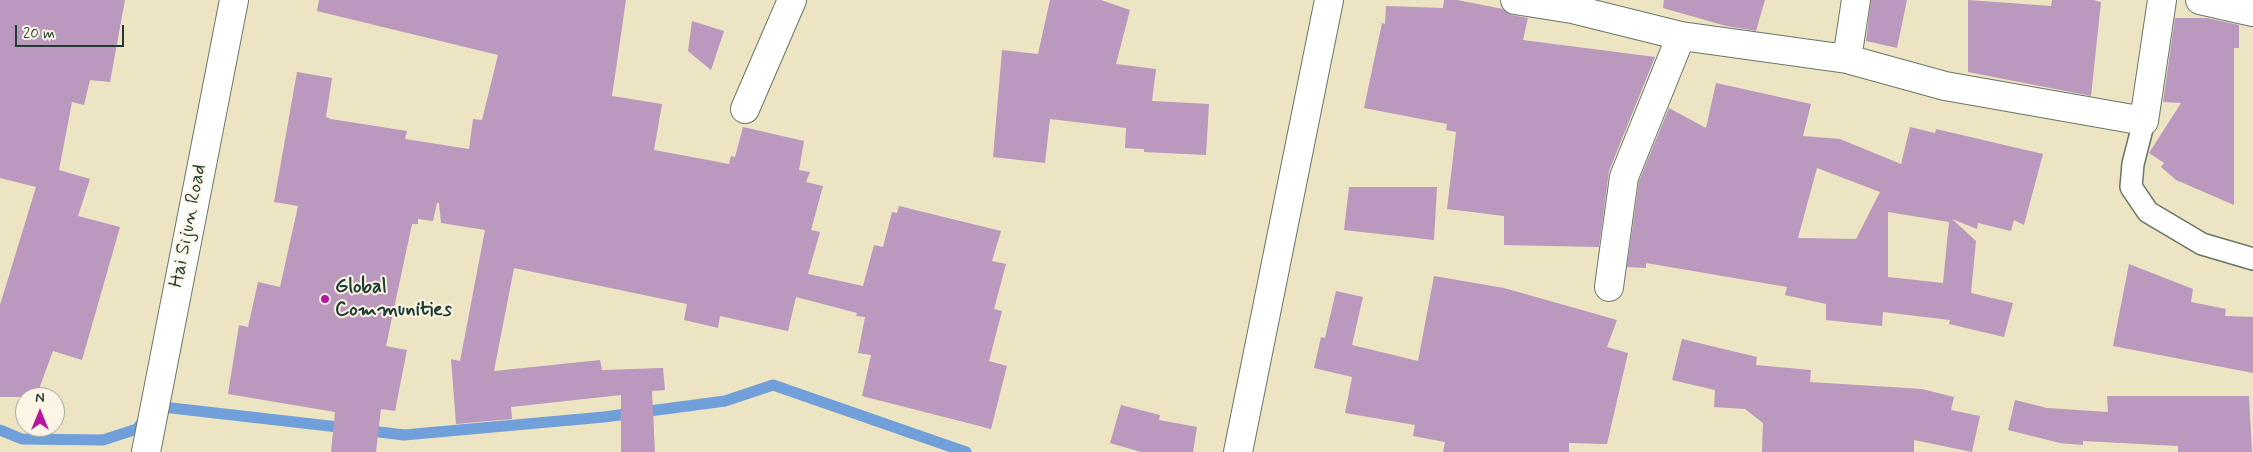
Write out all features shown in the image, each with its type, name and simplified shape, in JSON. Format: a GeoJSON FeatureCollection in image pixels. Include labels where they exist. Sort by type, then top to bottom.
{"type":"FeatureCollection","features":[{"type":"Feature","properties":{"kind":"street","name":"Hai Sijun Road"},"geometry":{"type":"LineString","coordinates":[[146,452],[234,0]]}},
{"type":"Feature","properties":{"kind":"street"},"geometry":{"type":"LineString","coordinates":[[745,109],[792,0]]}},
{"type":"Feature","properties":{"kind":"street"},"geometry":{"type":"LineString","coordinates":[[1238,452],[1330,0]]}},
{"type":"Feature","properties":{"kind":"street"},"geometry":{"type":"LineString","coordinates":[[1515,0],[1572,9],[1681,36],[1846,59],[1944,86],[2144,121],[2162,0]]}},
{"type":"Feature","properties":{"kind":"street"},"geometry":{"type":"LineString","coordinates":[[1846,59],[1856,0]]}},
{"type":"Feature","properties":{"kind":"street"},"geometry":{"type":"LineString","coordinates":[[2200,0],[2253,12]]}},
{"type":"Feature","properties":{"kind":"street"},"geometry":{"type":"LineString","coordinates":[[1609,287],[1624,177],[1681,36]]}},
{"type":"Feature","properties":{"kind":"lane"},"geometry":{"type":"LineString","coordinates":[[2144,121],[2133,164],[2132,187],[2148,212],[2202,244],[2253,259]]}},
{"type":"Feature","properties":{"kind":"building"},"geometry":{"type":"Polygon","coordinates":[[[0,0],[125,0],[110,82],[90,80],[84,105],[72,102],[59,170],[90,179],[78,216],[120,227],[82,360],[53,351],[40,387],[15,387],[15,397],[0,397],[0,305],[36,187],[0,178],[0,0]]]}},
{"type":"Feature","properties":{"kind":"building"},"geometry":{"type":"Polygon","coordinates":[[[319,0],[626,0],[612,96],[662,104],[654,150],[729,164],[731,156],[735,157],[743,127],[804,141],[799,170],[810,172],[806,182],[823,186],[811,230],[820,232],[808,274],[863,286],[874,245],[883,247],[892,212],[897,213],[899,206],[1001,231],[992,261],[1006,264],[994,309],[1002,311],[989,361],[1007,366],[991,429],[862,396],[871,355],[858,353],[865,317],[856,316],[857,313],[796,297],[788,331],[720,316],[718,328],[684,320],[687,304],[514,268],[494,371],[600,360],[602,370],[663,368],[665,390],[652,391],[655,452],[621,452],[621,395],[511,407],[512,419],[456,424],[451,359],[460,361],[485,230],[441,223],[439,203],[437,203],[433,221],[418,219],[418,224],[412,224],[386,346],[407,350],[395,411],[381,409],[376,452],[331,452],[335,412],[228,394],[239,325],[248,327],[258,282],[280,287],[298,206],[274,202],[297,72],[332,78],[326,117],[407,131],[405,139],[469,149],[473,119],[482,120],[498,55],[317,11],[319,0]]]}},
{"type":"Feature","properties":{"kind":"building"},"geometry":{"type":"Polygon","coordinates":[[[1050,0],[1101,0],[1130,10],[1116,64],[1156,69],[1152,101],[1209,104],[1206,155],[1144,152],[1144,149],[1125,148],[1126,128],[1050,119],[1045,163],[993,157],[1002,50],[1038,54],[1050,0]]]}},
{"type":"Feature","properties":{"kind":"building"},"geometry":{"type":"Polygon","coordinates":[[[1444,0],[1457,0],[1503,9],[1512,15],[1528,18],[1523,40],[1655,57],[1609,171],[1599,247],[1504,245],[1504,216],[1447,209],[1456,132],[1446,130],[1447,124],[1364,108],[1382,23],[1385,24],[1386,6],[1443,8],[1444,0]]]}},
{"type":"Feature","properties":{"kind":"building"},"geometry":{"type":"Polygon","coordinates":[[[1664,0],[1765,0],[1756,31],[1726,26],[1663,8],[1664,0]]]}},
{"type":"Feature","properties":{"kind":"building"},"geometry":{"type":"Polygon","coordinates":[[[1871,0],[1907,0],[1897,48],[1866,41],[1871,0]]]}},
{"type":"Feature","properties":{"kind":"building"},"geometry":{"type":"Polygon","coordinates":[[[1968,0],[2051,6],[2052,0],[2093,0],[2101,2],[2091,96],[1968,72],[1968,0]]]}},
{"type":"Feature","properties":{"kind":"building"},"geometry":{"type":"Polygon","coordinates":[[[2175,18],[2207,18],[2239,25],[2239,48],[2234,48],[2234,205],[2176,180],[2161,167],[2164,163],[2149,153],[2181,103],[2163,102],[2175,18]]]}},
{"type":"Feature","properties":{"kind":"building"},"geometry":{"type":"Polygon","coordinates":[[[692,21],[724,31],[711,70],[688,51],[692,21]]]}},
{"type":"Feature","properties":{"kind":"building"},"geometry":{"type":"Polygon","coordinates":[[[1716,83],[1811,104],[1803,136],[1840,139],[1901,164],[1910,127],[1935,133],[1936,129],[2043,154],[2024,225],[2014,220],[2011,231],[1978,223],[1977,229],[1952,219],[1976,241],[1971,293],[2013,303],[2004,337],[1949,324],[1950,320],[1883,312],[1882,326],[1826,320],[1826,304],[1785,295],[1787,287],[1646,263],[1646,268],[1627,267],[1639,181],[1669,108],[1706,128],[1716,83]],[[1817,168],[1798,238],[1856,239],[1880,192],[1817,168]],[[1888,212],[1888,277],[1943,283],[1949,222],[1888,212]]]}},
{"type":"Feature","properties":{"kind":"building"},"geometry":{"type":"Polygon","coordinates":[[[1349,187],[1437,187],[1434,240],[1344,230],[1349,187]]]}},
{"type":"Feature","properties":{"kind":"building"},"geometry":{"type":"Polygon","coordinates":[[[2129,264],[2193,289],[2191,302],[2226,309],[2225,316],[2253,317],[2253,373],[2113,346],[2129,264]]]}},
{"type":"Feature","properties":{"kind":"building"},"geometry":{"type":"Polygon","coordinates":[[[1434,276],[1504,288],[1617,320],[1607,347],[1628,353],[1607,444],[1569,443],[1569,452],[1443,452],[1445,442],[1413,436],[1415,425],[1345,413],[1352,377],[1314,368],[1321,337],[1325,338],[1336,291],[1363,297],[1352,345],[1418,361],[1434,276]]]}},
{"type":"Feature","properties":{"kind":"building"},"geometry":{"type":"Polygon","coordinates":[[[1682,339],[1757,357],[1756,365],[1811,370],[1810,382],[1922,389],[1954,397],[1951,410],[1980,416],[1972,452],[1914,440],[1914,452],[1762,452],[1763,423],[1745,409],[1714,407],[1715,390],[1672,380],[1682,339]]]}},
{"type":"Feature","properties":{"kind":"building"},"geometry":{"type":"Polygon","coordinates":[[[2107,396],[2249,396],[2252,452],[2178,452],[2178,446],[2083,441],[2083,445],[2060,443],[2008,430],[2015,400],[2047,408],[2108,412],[2107,396]]]}},
{"type":"Feature","properties":{"kind":"building"},"geometry":{"type":"Polygon","coordinates":[[[1121,405],[1160,415],[1159,420],[1197,427],[1193,452],[1141,452],[1110,443],[1121,405]]]}},
{"type":"Feature","properties":{"kind":"waterway"},"geometry":{"type":"LineString","coordinates":[[363,430],[404,435],[604,417],[725,401],[773,385],[966,452]]}},
{"type":"Feature","properties":{"kind":"waterway"},"geometry":{"type":"LineString","coordinates":[[0,430],[22,439],[103,440],[137,429],[154,406],[347,428]]}},
{"type":"Feature","properties":{"kind":"place","name":"Global Communities"},"geometry":{"type":"Point","coordinates":[325,299]}}]}
